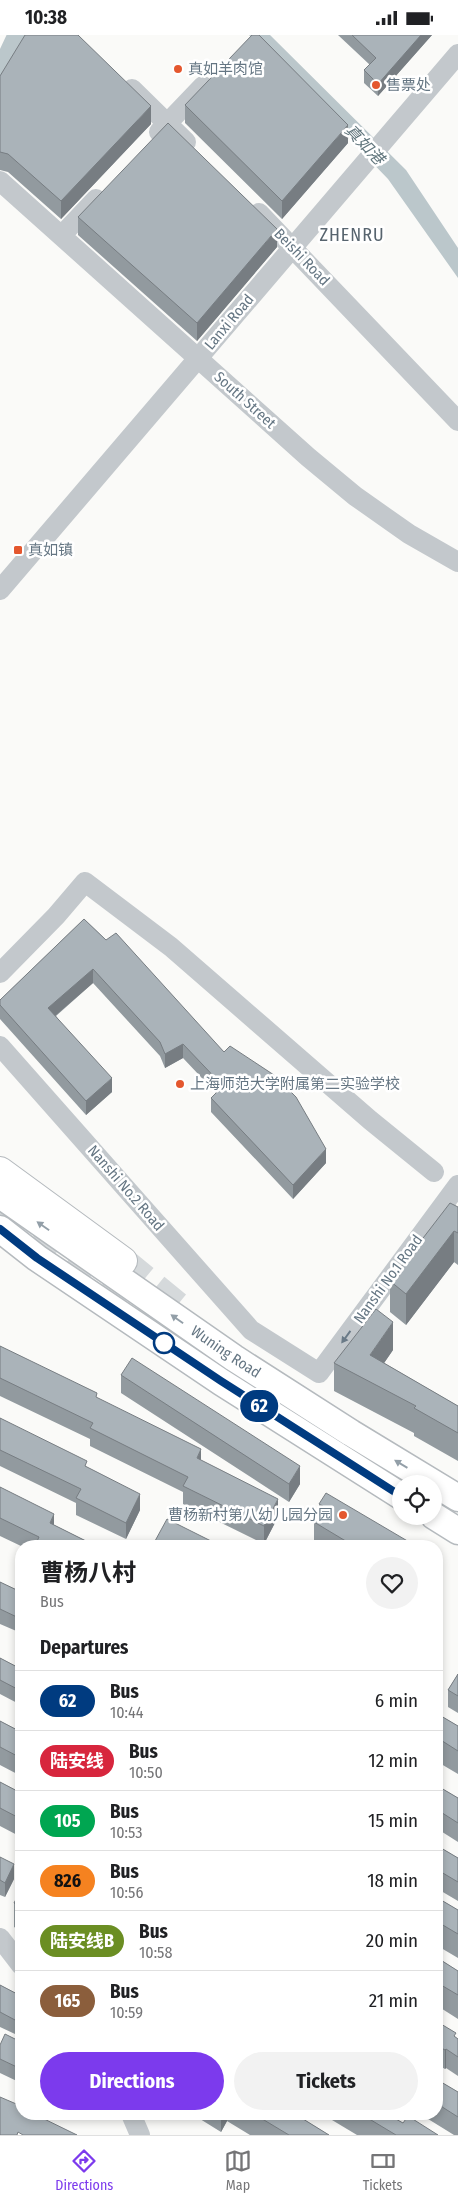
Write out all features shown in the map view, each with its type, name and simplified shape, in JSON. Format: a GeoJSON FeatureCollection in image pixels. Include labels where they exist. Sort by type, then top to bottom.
{"type":"FeatureCollection","features":[{"type":"Feature","properties":{"kind":"highway"},"geometry":{"type":"LineString","coordinates":[[0,1171],[123,1261]]}},
{"type":"Feature","properties":{"kind":"main road","name":"Wuning Road"},"geometry":{"type":"LineString","coordinates":[[0,1195],[234,1358],[351,1433],[458,1498]]}},
{"type":"Feature","properties":{"kind":"main road","name":"Wuning Road"},"geometry":{"type":"LineString","coordinates":[[0,1229],[37,1258],[221,1381],[392,1490]]}},
{"type":"Feature","properties":{"kind":"main road"},"geometry":{"type":"LineString","coordinates":[[442,1521],[458,1531]]}},
{"type":"Feature","properties":{"kind":"street","name":"Lanxi Road"},"geometry":{"type":"LineString","coordinates":[[0,590],[458,54]]}},
{"type":"Feature","properties":{"kind":"street"},"geometry":{"type":"LineString","coordinates":[[148,145],[219,70]]}},
{"type":"Feature","properties":{"kind":"street"},"geometry":{"type":"LineString","coordinates":[[119,76],[202,158]]}},
{"type":"Feature","properties":{"kind":"street","name":"South Street"},"geometry":{"type":"LineString","coordinates":[[0,181],[308,457],[355,496],[410,534],[458,562]]}},
{"type":"Feature","properties":{"kind":"street"},"geometry":{"type":"LineString","coordinates":[[62,235],[108,187]]}},
{"type":"Feature","properties":{"kind":"street","name":"Beishi Road"},"geometry":{"type":"LineString","coordinates":[[244,199],[292,246],[458,421]]}},
{"type":"Feature","properties":{"kind":"street"},"geometry":{"type":"LineString","coordinates":[[0,973],[56,916],[85,882],[171,947],[370,1120],[434,1172]]}},
{"type":"Feature","properties":{"kind":"street","name":"Nanshi No.2 Road"},"geometry":{"type":"LineString","coordinates":[[0,1046],[251,1330],[318,1373]]}},
{"type":"Feature","properties":{"kind":"street","name":"Nanshi No.1 Road"},"geometry":{"type":"LineString","coordinates":[[318,1373],[458,1185]]}},
{"type":"Feature","properties":{"kind":"street"},"geometry":{"type":"LineString","coordinates":[[0,1938],[15,1957]]}},
{"type":"Feature","properties":{"kind":"street"},"geometry":{"type":"LineString","coordinates":[[134,2120],[140,2135]]}},
{"type":"Feature","properties":{"kind":"water","name":"真如港"},"geometry":{"type":"Polygon","coordinates":[[[249,35],[270,35],[406,170],[458,248],[458,278],[388,179],[249,35]]]}},
{"type":"Feature","properties":{"kind":"building"},"geometry":{"type":"Polygon","coordinates":[[[25,35],[78,35],[151,106],[61,201],[8,154],[0,152],[0,76],[25,35]]]}},
{"type":"Feature","properties":{"kind":"building"},"geometry":{"type":"Polygon","coordinates":[[[252,35],[259,35],[348,125],[282,201],[185,105],[252,35]]]}},
{"type":"Feature","properties":{"kind":"building"},"geometry":{"type":"Polygon","coordinates":[[[352,35],[421,35],[378,84],[364,70],[376,58],[352,35]]]}},
{"type":"Feature","properties":{"kind":"building"},"geometry":{"type":"Polygon","coordinates":[[[168,123],[277,229],[197,323],[78,217],[168,123]]]}},
{"type":"Feature","properties":{"kind":"building"},"geometry":{"type":"Polygon","coordinates":[[[84,919],[106,940],[116,933],[224,1052],[230,1046],[274,1075],[296,1097],[326,1149],[293,1185],[211,1098],[223,1086],[183,1044],[165,1054],[160,1042],[93,969],[48,1008],[112,1078],[86,1101],[0,1005],[0,1000],[84,919]]]}},
{"type":"Feature","properties":{"kind":"building"},"geometry":{"type":"Polygon","coordinates":[[[450,1203],[458,1207],[458,1233],[454,1231],[406,1294],[390,1281],[450,1203]]]}},
{"type":"Feature","properties":{"kind":"building"},"geometry":{"type":"Polygon","coordinates":[[[376,1309],[393,1322],[370,1355],[458,1406],[458,1433],[414,1408],[416,1406],[334,1363],[376,1309]]]}},
{"type":"Feature","properties":{"kind":"building"},"geometry":{"type":"Polygon","coordinates":[[[0,1346],[97,1393],[96,1397],[201,1449],[197,1458],[278,1499],[264,1526],[183,1486],[188,1477],[90,1428],[93,1423],[0,1378],[0,1346]]]}},
{"type":"Feature","properties":{"kind":"building"},"geometry":{"type":"Polygon","coordinates":[[[132,1358],[300,1466],[289,1484],[121,1375],[132,1358]]]}},
{"type":"Feature","properties":{"kind":"building"},"geometry":{"type":"Polygon","coordinates":[[[0,1418],[87,1461],[85,1466],[140,1494],[126,1523],[76,1498],[81,1489],[0,1450],[0,1418]]]}},
{"type":"Feature","properties":{"kind":"building"},"geometry":{"type":"Polygon","coordinates":[[[0,1487],[54,1514],[50,1523],[84,1540],[38,1540],[39,1537],[0,1518],[0,1487]]]}},
{"type":"Feature","properties":{"kind":"building"},"geometry":{"type":"Polygon","coordinates":[[[326,1493],[406,1540],[344,1540],[314,1522],[323,1506],[319,1504],[326,1493]]]}},
{"type":"Feature","properties":{"kind":"building"},"geometry":{"type":"Polygon","coordinates":[[[167,1519],[209,1540],[156,1540],[167,1519]]]}},
{"type":"Feature","properties":{"kind":"building"},"geometry":{"type":"Polygon","coordinates":[[[0,1582],[15,1589],[15,1616],[0,1609],[0,1582]]]}},
{"type":"Feature","properties":{"kind":"building"},"geometry":{"type":"Polygon","coordinates":[[[0,1658],[15,1666],[15,1688],[0,1680],[0,1658]]]}},
{"type":"Feature","properties":{"kind":"building"},"geometry":{"type":"Polygon","coordinates":[[[458,1674],[458,1696],[448,1690],[458,1674]]]}},
{"type":"Feature","properties":{"kind":"building"},"geometry":{"type":"Polygon","coordinates":[[[443,1717],[458,1726],[458,1751],[443,1741],[443,1717]]]}},
{"type":"Feature","properties":{"kind":"building"},"geometry":{"type":"Polygon","coordinates":[[[0,1721],[15,1729],[15,1755],[0,1747],[0,1721]]]}},
{"type":"Feature","properties":{"kind":"building"},"geometry":{"type":"Polygon","coordinates":[[[0,1782],[15,1790],[15,1816],[0,1808],[0,1782]]]}},
{"type":"Feature","properties":{"kind":"building"},"geometry":{"type":"Polygon","coordinates":[[[443,1789],[458,1798],[458,1823],[443,1813],[443,1789]]]}},
{"type":"Feature","properties":{"kind":"building"},"geometry":{"type":"Polygon","coordinates":[[[443,1849],[458,1858],[458,1882],[443,1873],[443,1849]]]}},
{"type":"Feature","properties":{"kind":"building"},"geometry":{"type":"Polygon","coordinates":[[[0,1857],[14,1864],[5,1883],[0,1880],[0,1857]]]}},
{"type":"Feature","properties":{"kind":"building"},"geometry":{"type":"Polygon","coordinates":[[[443,1901],[458,1910],[458,1934],[443,1925],[443,1901]]]}},
{"type":"Feature","properties":{"kind":"building"},"geometry":{"type":"Polygon","coordinates":[[[443,1961],[458,1971],[458,1995],[443,1986],[443,1961]]]}},
{"type":"Feature","properties":{"kind":"building"},"geometry":{"type":"Polygon","coordinates":[[[0,1985],[15,1993],[15,2020],[0,2012],[0,1985]]]}},
{"type":"Feature","properties":{"kind":"building"},"geometry":{"type":"Polygon","coordinates":[[[443,2025],[456,2033],[454,2036],[458,2039],[458,2057],[443,2049],[443,2025]]]}},
{"type":"Feature","properties":{"kind":"building"},"geometry":{"type":"Polygon","coordinates":[[[5,2034],[15,2039],[15,2066],[0,2059],[0,2045],[5,2034]]]}},
{"type":"Feature","properties":{"kind":"building"},"geometry":{"type":"Polygon","coordinates":[[[443,2083],[458,2092],[458,2117],[443,2107],[443,2083]]]}},
{"type":"Feature","properties":{"kind":"building"},"geometry":{"type":"Polygon","coordinates":[[[0,2097],[15,2103],[15,2120],[46,2120],[77,2135],[23,2135],[18,2132],[17,2135],[0,2135],[0,2097]]]}},
{"type":"Feature","properties":{"kind":"building"},"geometry":{"type":"Polygon","coordinates":[[[264,2120],[305,2120],[329,2135],[289,2135],[264,2120]]]}},
{"type":"Feature","properties":{"kind":"building"},"geometry":{"type":"Polygon","coordinates":[[[371,2120],[398,2120],[403,2123],[405,2120],[414,2120],[438,2135],[396,2135],[371,2120]]]}},
{"type":"Feature","properties":{"kind":"waterway"},"geometry":{"type":"LineString","coordinates":[[0,82],[22,35]]}},
{"type":"Feature","properties":{"kind":"tunnel"},"geometry":{"type":"LineString","coordinates":[[0,1211],[273,1401]]}},
{"type":"Feature","properties":{"kind":"tunnel"},"geometry":{"type":"LineString","coordinates":[[123,1261],[184,1311]]}},
{"type":"Feature","properties":{"kind":"bus line","name":"62"},"geometry":{"type":"LineString","coordinates":[[0,1229],[37,1258],[221,1381],[392,1490]]}},
{"type":"Feature","properties":{"kind":"place","name":"真如羊肉馆"},"geometry":{"type":"Point","coordinates":[178,69]}},
{"type":"Feature","properties":{"kind":"place","name":"售票处"},"geometry":{"type":"Point","coordinates":[376,85]}},
{"type":"Feature","properties":{"kind":"place","name":"真如镇"},"geometry":{"type":"Point","coordinates":[18,550]}},
{"type":"Feature","properties":{"kind":"place","name":"上海师范大学附属第二实验学校"},"geometry":{"type":"Point","coordinates":[180,1084]}},
{"type":"Feature","properties":{"kind":"place","name":"曹杨新村第八幼儿园分园"},"geometry":{"type":"Point","coordinates":[343,1515]}},
{"type":"Feature","properties":{"kind":"district","name":"ZHENRU"},"geometry":{"type":"Point","coordinates":[352,235]}}]}
